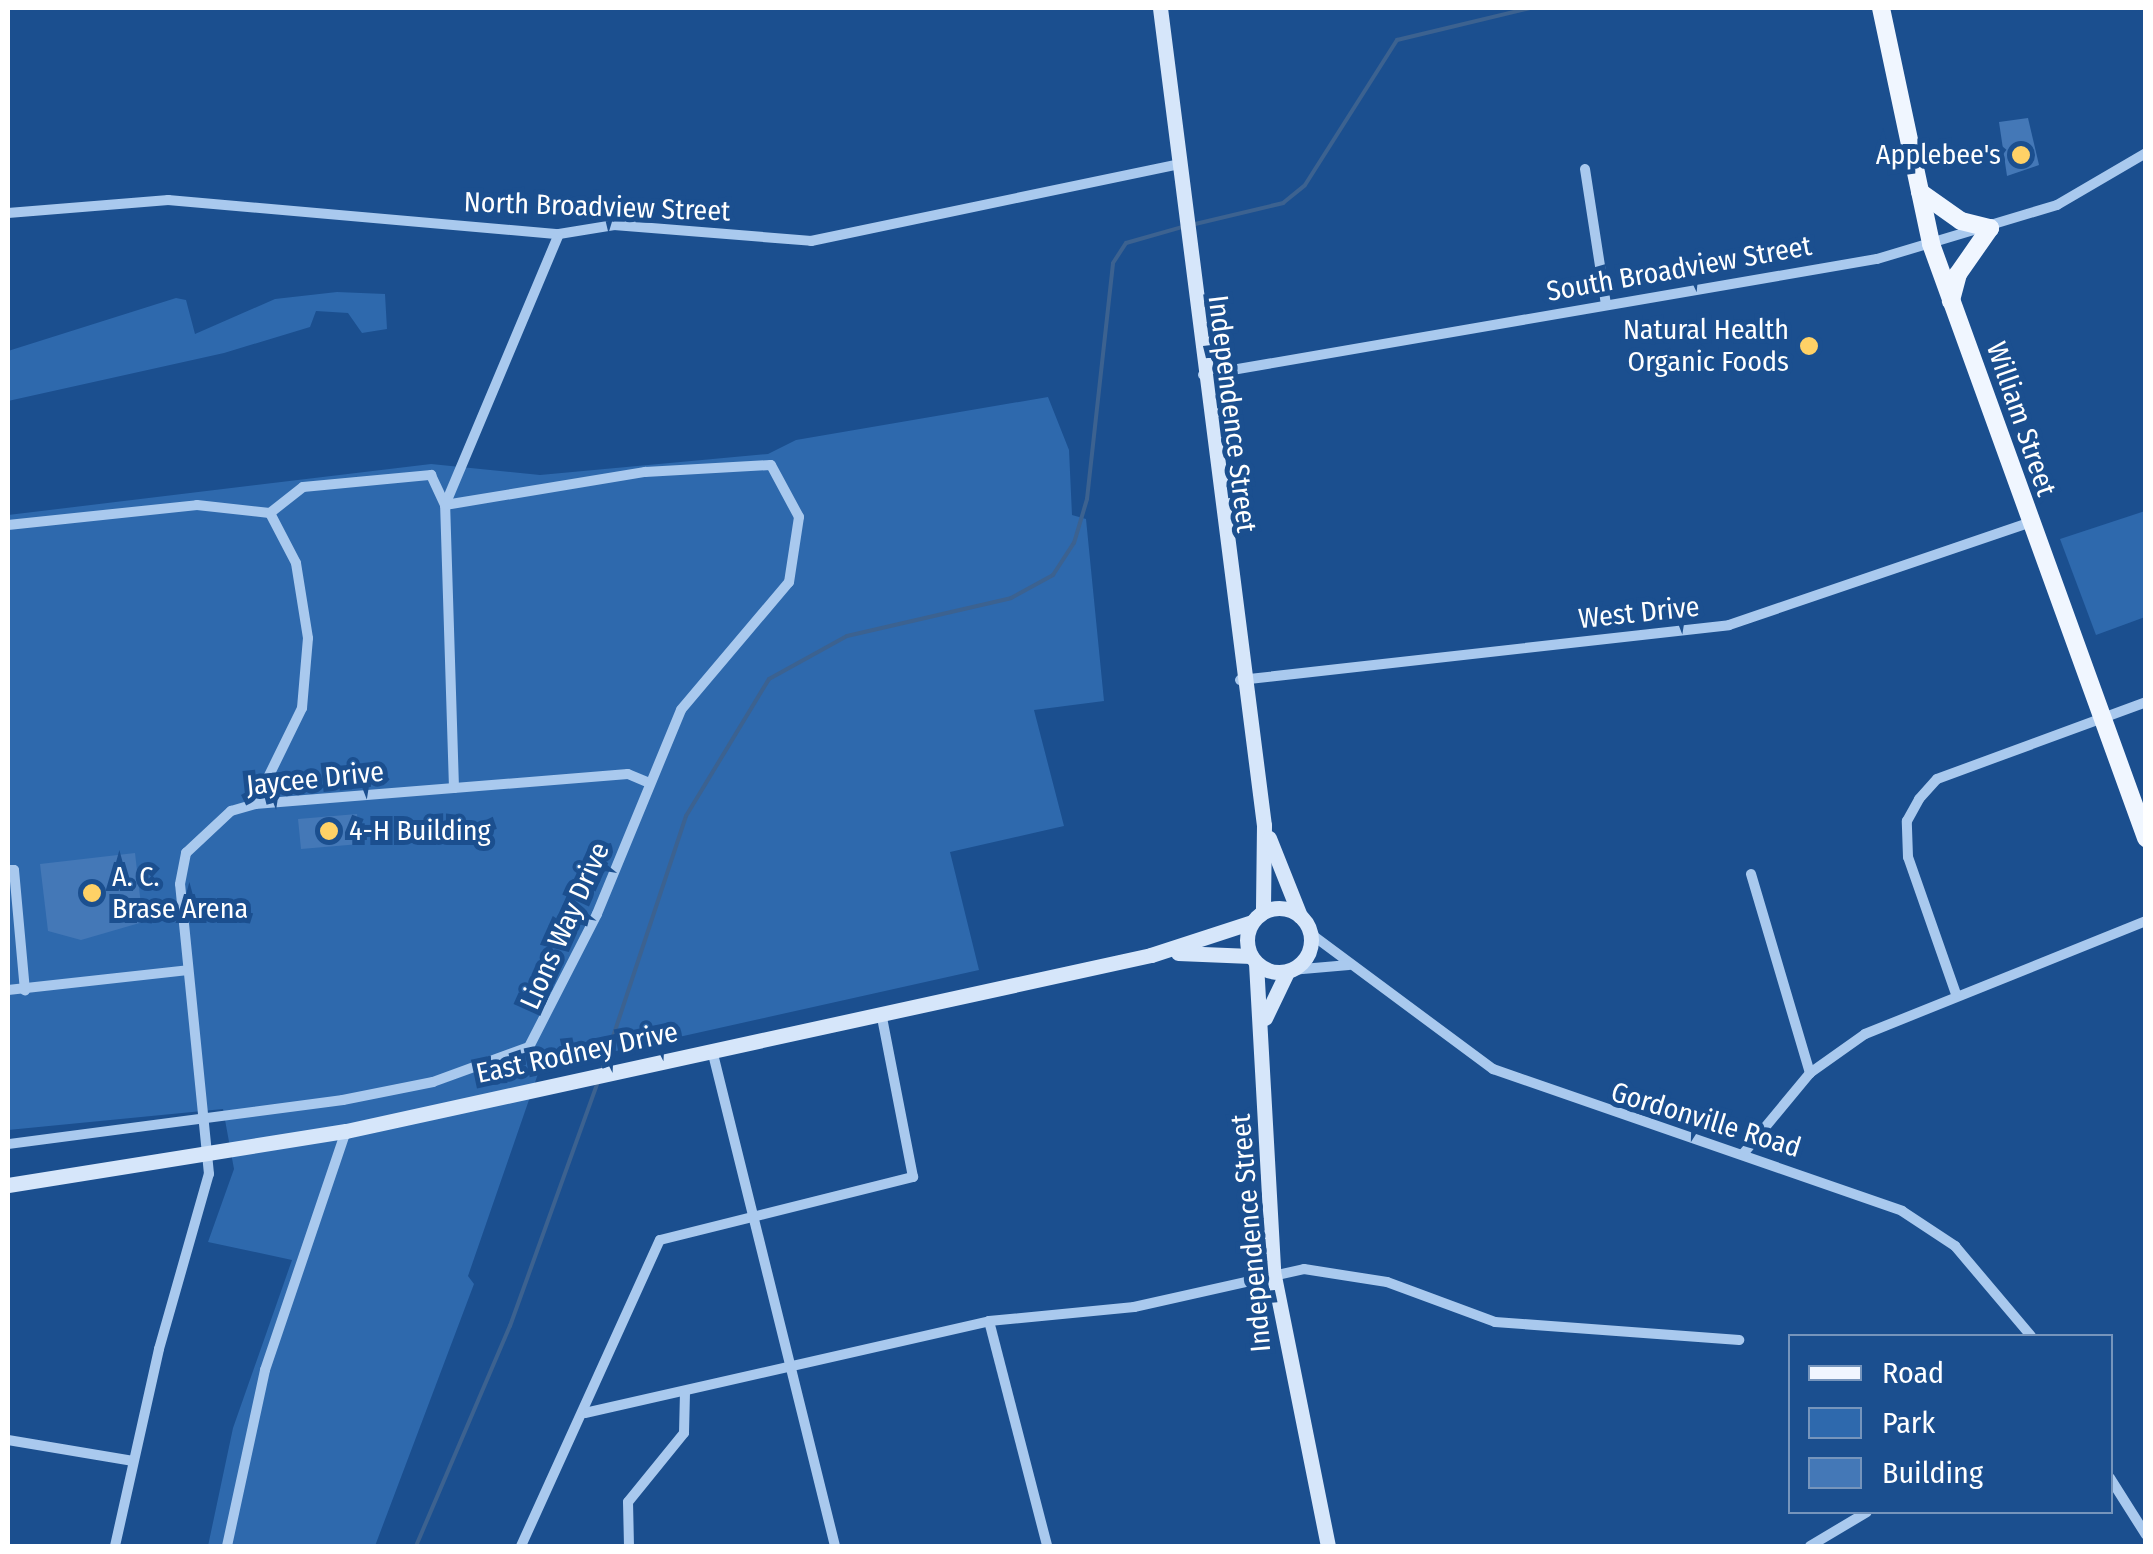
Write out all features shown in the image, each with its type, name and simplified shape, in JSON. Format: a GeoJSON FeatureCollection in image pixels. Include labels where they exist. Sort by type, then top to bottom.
{"type":"FeatureCollection","features":[{"type":"Feature","properties":{"kind":"main road","name":"William Street"},"geometry":{"type":"LineString","coordinates":[[1881,8],[1931,244],[2029,524],[2146,838]]}},
{"type":"Feature","properties":{"kind":"main road"},"geometry":{"type":"LineString","coordinates":[[1918,190],[1948,214],[1990,228],[1958,274],[1951,302]]}},
{"type":"Feature","properties":{"kind":"street","name":"Independence Street"},"geometry":{"type":"LineString","coordinates":[[1160,8],[1240,680],[1264,825],[1300,916]]}},
{"type":"Feature","properties":{"kind":"street","name":"South Broadview Street"},"geometry":{"type":"LineString","coordinates":[[1202,375],[1931,244],[2057,206],[2146,153]]}},
{"type":"Feature","properties":{"kind":"street","name":"North Broadview Street"},"geometry":{"type":"LineString","coordinates":[[8,214],[168,200],[559,234],[614,225],[811,242],[1178,164]]}},
{"type":"Feature","properties":{"kind":"street"},"geometry":{"type":"LineString","coordinates":[[1585,169],[1606,304]]}},
{"type":"Feature","properties":{"kind":"street"},"geometry":{"type":"LineString","coordinates":[[445,504],[559,234]]}},
{"type":"Feature","properties":{"kind":"street","name":"Lions Way Drive"},"geometry":{"type":"LineString","coordinates":[[8,1144],[208,1124],[433,1082],[529,1047],[597,914],[647,782],[708,670],[789,582],[799,517],[771,465],[645,472],[445,504]]}},
{"type":"Feature","properties":{"kind":"street"},"geometry":{"type":"LineString","coordinates":[[8,525],[196,505],[270,513],[303,488],[431,475],[445,504],[454,788]]}},
{"type":"Feature","properties":{"kind":"street"},"geometry":{"type":"LineString","coordinates":[[255,804],[302,708],[308,638],[296,563],[270,513]]}},
{"type":"Feature","properties":{"kind":"street","name":"West Drive"},"geometry":{"type":"LineString","coordinates":[[1240,680],[1729,625],[2029,524]]}},
{"type":"Feature","properties":{"kind":"street"},"geometry":{"type":"LineString","coordinates":[[1956,994],[1908,857],[1907,822],[1918,799],[1936,779],[2146,702]]}},
{"type":"Feature","properties":{"kind":"street","name":"Jaycee Drive"},"geometry":{"type":"LineString","coordinates":[[115,1546],[210,1154],[180,884],[186,853],[231,811],[255,804],[628,774],[647,782]]}},
{"type":"Feature","properties":{"kind":"street","name":"Independence Street"},"geometry":{"type":"LineString","coordinates":[[1257,917],[1264,825]]}},
{"type":"Feature","properties":{"kind":"street"},"geometry":{"type":"LineString","coordinates":[[8,870],[14,870],[25,990]]}},
{"type":"Feature","properties":{"kind":"street"},"geometry":{"type":"LineString","coordinates":[[1750,874],[1810,1073]]}},
{"type":"Feature","properties":{"kind":"street"},"geometry":{"type":"LineString","coordinates":[[1289,971],[1305,960],[1311,934],[1300,916],[1278,907],[1257,917],[1254,960],[1289,971],[1350,965]]}},
{"type":"Feature","properties":{"kind":"street","name":"East Rodney Drive"},"geometry":{"type":"LineString","coordinates":[[8,1185],[346,1131],[1154,954],[1257,917]]}},
{"type":"Feature","properties":{"kind":"street"},"geometry":{"type":"LineString","coordinates":[[1744,1154],[1810,1073],[1890,1020],[2146,921]]}},
{"type":"Feature","properties":{"kind":"street","name":"Gordonville Road"},"geometry":{"type":"LineString","coordinates":[[1311,934],[1493,1069],[1902,1211],[1955,1246],[2029,1334]]}},
{"type":"Feature","properties":{"kind":"street","name":"East Rodney Drive"},"geometry":{"type":"LineString","coordinates":[[1154,954],[1254,960]]}},
{"type":"Feature","properties":{"kind":"street","name":"Independence Street"},"geometry":{"type":"LineString","coordinates":[[1254,960],[1262,1032],[1273,1272],[1328,1546]]}},
{"type":"Feature","properties":{"kind":"street"},"geometry":{"type":"LineString","coordinates":[[8,990],[188,970]]}},
{"type":"Feature","properties":{"kind":"street","name":"Independence Street"},"geometry":{"type":"LineString","coordinates":[[1262,1032],[1289,971]]}},
{"type":"Feature","properties":{"kind":"street"},"geometry":{"type":"LineString","coordinates":[[521,1546],[660,1240],[750,1214],[913,1177],[880,1013]]}},
{"type":"Feature","properties":{"kind":"street"},"geometry":{"type":"LineString","coordinates":[[712,1050],[787,1366],[835,1546]]}},
{"type":"Feature","properties":{"kind":"street"},"geometry":{"type":"LineString","coordinates":[[226,1546],[265,1370],[346,1131]]}},
{"type":"Feature","properties":{"kind":"street"},"geometry":{"type":"LineString","coordinates":[[585,1412],[989,1321],[1134,1307],[1273,1272],[1349,1273],[1495,1322],[1739,1340]]}},
{"type":"Feature","properties":{"kind":"street"},"geometry":{"type":"LineString","coordinates":[[989,1321],[1047,1546]]}},
{"type":"Feature","properties":{"kind":"street"},"geometry":{"type":"LineString","coordinates":[[629,1546],[628,1502],[684,1433],[685,1392]]}},
{"type":"Feature","properties":{"kind":"street"},"geometry":{"type":"LineString","coordinates":[[8,1440],[133,1461]]}},
{"type":"Feature","properties":{"kind":"street"},"geometry":{"type":"LineString","coordinates":[[2113,1483],[2146,1535]]}},
{"type":"Feature","properties":{"kind":"street"},"geometry":{"type":"LineString","coordinates":[[1810,1546],[1864,1514]]}},
{"type":"Feature","properties":{"kind":"green space"},"geometry":{"type":"Polygon","coordinates":[[[337,292],[385,294],[387,329],[362,333],[348,313],[316,311],[310,327],[224,353],[8,401],[8,351],[176,298],[186,300],[195,334],[275,299],[337,292]]]}},
{"type":"Feature","properties":{"kind":"green space"},"geometry":{"type":"Polygon","coordinates":[[[1048,397],[1069,450],[1072,515],[1086,519],[1104,701],[1034,710],[1064,826],[950,852],[979,970],[540,1068],[468,1276],[474,1284],[375,1546],[208,1546],[233,1428],[292,1260],[208,1242],[234,1169],[223,1109],[8,1130],[8,515],[431,464],[540,475],[768,454],[796,440],[1048,397]]]}},
{"type":"Feature","properties":{"kind":"green space"},"geometry":{"type":"Polygon","coordinates":[[[2145,511],[2145,617],[2096,635],[2060,539],[2145,511]]]}},
{"type":"Feature","properties":{"kind":"building","name":"Applebee's"},"geometry":{"type":"Polygon","coordinates":[[[2028,118],[2039,165],[2007,176],[1999,122],[2028,118]]]}},
{"type":"Feature","properties":{"kind":"building","name":"4-H Building"},"geometry":{"type":"Polygon","coordinates":[[[357,814],[360,844],[301,849],[298,819],[357,814]]]}},
{"type":"Feature","properties":{"kind":"building","name":"A. C. Brase Arena"},"geometry":{"type":"Polygon","coordinates":[[[135,853],[143,922],[81,940],[48,931],[40,864],[135,853]]]}},
{"type":"Feature","properties":{"kind":"waterway"},"geometry":{"type":"LineString","coordinates":[[1191,225],[1283,203],[1305,185],[1397,40],[1530,8]]}},
{"type":"Feature","properties":{"kind":"waterway"},"geometry":{"type":"LineString","coordinates":[[603,1067],[686,816],[769,679],[847,636],[1011,598],[1053,575],[1074,543],[1087,499],[1113,263],[1126,243],[1182,227]]}},
{"type":"Feature","properties":{"kind":"waterway"},"geometry":{"type":"LineString","coordinates":[[416,1546],[510,1326],[598,1081]]}},
{"type":"Feature","properties":{"kind":"place","name":"Applebee's"},"geometry":{"type":"Point","coordinates":[2021,155]}},
{"type":"Feature","properties":{"kind":"place","name":"Natural Health Organic Foods"},"geometry":{"type":"Point","coordinates":[1809,346]}},
{"type":"Feature","properties":{"kind":"place","name":"4-H Building"},"geometry":{"type":"Point","coordinates":[329,831]}},
{"type":"Feature","properties":{"kind":"place","name":"A. C. Brase Arena"},"geometry":{"type":"Point","coordinates":[92,893]}}]}
